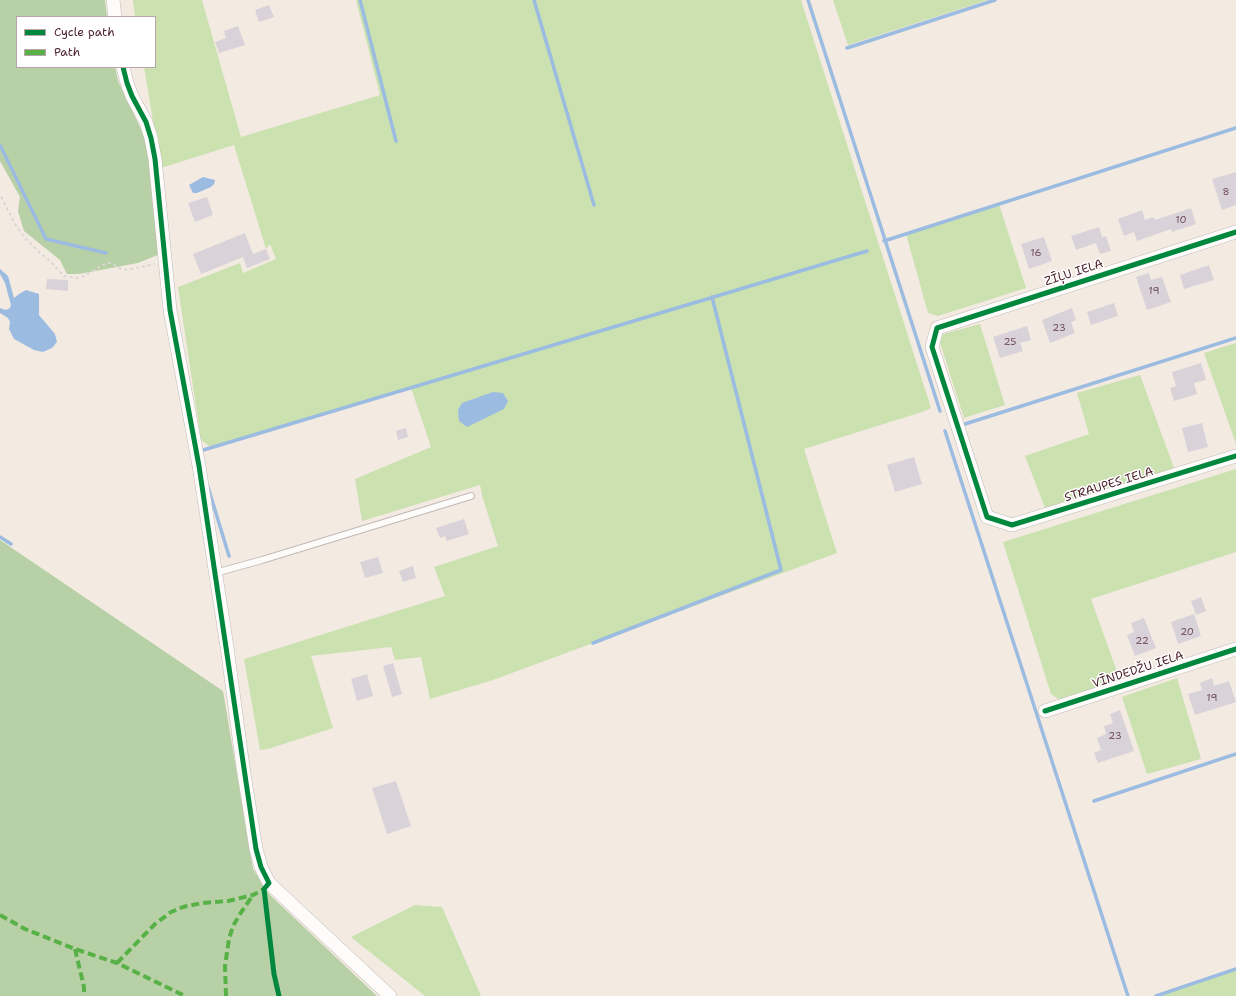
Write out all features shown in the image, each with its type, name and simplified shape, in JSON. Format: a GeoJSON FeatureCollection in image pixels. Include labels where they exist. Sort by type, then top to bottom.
{"type":"FeatureCollection","features":[{"type":"Feature","properties":{"kind":"street"},"geometry":{"type":"LineString","coordinates":[[113,0],[115,16]]}},
{"type":"Feature","properties":{"kind":"street"},"geometry":{"type":"LineString","coordinates":[[123,68],[132,96],[146,122],[151,138],[156,166],[170,310],[199,466],[227,647],[243,767],[256,849],[261,867],[269,883],[390,996]]}},
{"type":"Feature","properties":{"kind":"street","name":"ZĪĻU IELA"},"geometry":{"type":"LineString","coordinates":[[987,517],[932,347],[937,328],[1236,232]]}},
{"type":"Feature","properties":{"kind":"street","name":"STRAUPES IELA"},"geometry":{"type":"LineString","coordinates":[[987,517],[1012,525],[1236,456]]}},
{"type":"Feature","properties":{"kind":"street","name":"VĪNDEDŽU IELA"},"geometry":{"type":"LineString","coordinates":[[1045,711],[1236,649]]}},
{"type":"Feature","properties":{"kind":"lane"},"geometry":{"type":"LineString","coordinates":[[215,572],[262,560],[471,496]]}},
{"type":"Feature","properties":{"kind":"path"},"geometry":{"type":"LineString","coordinates":[[1,197],[15,224],[25,238],[64,276],[77,278],[82,277],[107,263],[111,263],[119,268],[127,270],[166,262]]}},
{"type":"Feature","properties":{"kind":"green space"},"geometry":{"type":"Polygon","coordinates":[[[0,0],[105,0],[107,16],[16,16],[16,68],[115,68],[118,81],[146,140],[160,254],[138,263],[79,274],[67,274],[60,260],[24,231],[18,211],[20,197],[0,161],[0,0]]]}},
{"type":"Feature","properties":{"kind":"green space"},"geometry":{"type":"Polygon","coordinates":[[[133,0],[202,0],[241,137],[380,95],[356,0],[801,0],[931,408],[804,449],[837,553],[493,680],[430,699],[421,657],[395,660],[391,647],[311,656],[333,728],[268,749],[260,750],[244,659],[445,596],[434,567],[498,546],[480,485],[362,521],[355,479],[431,447],[411,388],[212,448],[201,440],[178,287],[240,263],[243,273],[276,259],[270,244],[266,249],[234,145],[161,168],[144,68],[156,68],[156,16],[135,16],[133,0]]]}},
{"type":"Feature","properties":{"kind":"green space"},"geometry":{"type":"Polygon","coordinates":[[[833,0],[988,0],[848,45],[833,0]]]}},
{"type":"Feature","properties":{"kind":"green space"},"geometry":{"type":"Polygon","coordinates":[[[999,204],[1026,288],[938,316],[928,313],[906,234],[999,204]]]}},
{"type":"Feature","properties":{"kind":"green space"},"geometry":{"type":"Polygon","coordinates":[[[980,324],[1005,405],[964,418],[940,343],[943,334],[980,324]]]}},
{"type":"Feature","properties":{"kind":"green space"},"geometry":{"type":"Polygon","coordinates":[[[1236,343],[1236,444],[1204,353],[1236,343]]]}},
{"type":"Feature","properties":{"kind":"green space"},"geometry":{"type":"Polygon","coordinates":[[[1140,375],[1174,468],[1045,508],[1025,456],[1089,434],[1077,393],[1140,375]]]}},
{"type":"Feature","properties":{"kind":"green space"},"geometry":{"type":"Polygon","coordinates":[[[1236,469],[1236,552],[1091,599],[1120,680],[1061,701],[1051,694],[1003,542],[1236,469]]]}},
{"type":"Feature","properties":{"kind":"green space"},"geometry":{"type":"Polygon","coordinates":[[[0,540],[223,691],[253,869],[270,895],[377,996],[0,996],[0,540]]]}},
{"type":"Feature","properties":{"kind":"green space"},"geometry":{"type":"Polygon","coordinates":[[[1177,678],[1201,759],[1147,774],[1122,697],[1177,678]]]}},
{"type":"Feature","properties":{"kind":"green space"},"geometry":{"type":"Polygon","coordinates":[[[415,905],[442,907],[481,996],[425,996],[351,937],[415,905]]]}},
{"type":"Feature","properties":{"kind":"green space"},"geometry":{"type":"Polygon","coordinates":[[[1236,970],[1236,996],[1158,996],[1236,970]]]}},
{"type":"Feature","properties":{"kind":"water"},"geometry":{"type":"Polygon","coordinates":[[[203,177],[215,180],[214,184],[211,187],[197,193],[193,193],[189,185],[203,177]]]}},
{"type":"Feature","properties":{"kind":"water"},"geometry":{"type":"Polygon","coordinates":[[[0,269],[8,276],[14,298],[26,290],[39,294],[39,315],[55,334],[57,342],[52,348],[43,352],[34,350],[14,339],[9,329],[10,322],[8,318],[0,313],[0,308],[6,310],[10,308],[11,305],[5,283],[0,274],[0,269]]]}},
{"type":"Feature","properties":{"kind":"water"},"geometry":{"type":"Polygon","coordinates":[[[493,392],[503,393],[508,401],[504,409],[467,427],[459,421],[458,410],[462,403],[493,392]]]}},
{"type":"Feature","properties":{"kind":"building"},"geometry":{"type":"Polygon","coordinates":[[[269,5],[274,17],[259,22],[255,10],[269,5]]]}},
{"type":"Feature","properties":{"kind":"building"},"geometry":{"type":"Polygon","coordinates":[[[238,26],[245,45],[219,53],[215,42],[226,38],[224,31],[238,26]]]}},
{"type":"Feature","properties":{"kind":"building"},"geometry":{"type":"Polygon","coordinates":[[[1236,172],[1236,205],[1222,210],[1212,179],[1236,172]]]}},
{"type":"Feature","properties":{"kind":"building"},"geometry":{"type":"Polygon","coordinates":[[[207,197],[213,215],[195,222],[188,203],[207,197]]]}},
{"type":"Feature","properties":{"kind":"building"},"geometry":{"type":"Polygon","coordinates":[[[1191,208],[1196,224],[1172,232],[1171,229],[1137,241],[1134,232],[1124,236],[1118,219],[1142,210],[1145,220],[1153,217],[1155,220],[1191,208]]]}},
{"type":"Feature","properties":{"kind":"building"},"geometry":{"type":"Polygon","coordinates":[[[1099,227],[1102,237],[1106,236],[1111,251],[1100,254],[1096,243],[1076,250],[1071,236],[1099,227]]]}},
{"type":"Feature","properties":{"kind":"building"},"geometry":{"type":"Polygon","coordinates":[[[245,233],[253,254],[266,249],[270,259],[247,268],[243,257],[201,274],[193,254],[245,233]]]}},
{"type":"Feature","properties":{"kind":"building"},"geometry":{"type":"Polygon","coordinates":[[[1044,237],[1052,261],[1029,269],[1021,244],[1044,237]]]}},
{"type":"Feature","properties":{"kind":"building"},"geometry":{"type":"Polygon","coordinates":[[[1209,265],[1214,280],[1184,289],[1180,275],[1209,265]]]}},
{"type":"Feature","properties":{"kind":"building"},"geometry":{"type":"Polygon","coordinates":[[[1149,273],[1151,280],[1162,277],[1171,302],[1147,310],[1136,277],[1149,273]]]}},
{"type":"Feature","properties":{"kind":"building"},"geometry":{"type":"Polygon","coordinates":[[[47,279],[68,280],[68,291],[46,289],[47,279]]]}},
{"type":"Feature","properties":{"kind":"building"},"geometry":{"type":"Polygon","coordinates":[[[1114,303],[1118,316],[1091,325],[1087,312],[1114,303]]]}},
{"type":"Feature","properties":{"kind":"building"},"geometry":{"type":"Polygon","coordinates":[[[1072,308],[1076,320],[1071,322],[1075,333],[1050,343],[1042,320],[1072,308]]]}},
{"type":"Feature","properties":{"kind":"building"},"geometry":{"type":"Polygon","coordinates":[[[1027,326],[1031,340],[1020,343],[1023,351],[1000,358],[993,337],[1027,326]]]}},
{"type":"Feature","properties":{"kind":"building"},"geometry":{"type":"Polygon","coordinates":[[[1201,363],[1206,380],[1194,383],[1197,394],[1174,401],[1170,388],[1176,386],[1172,372],[1201,363]]]}},
{"type":"Feature","properties":{"kind":"building"},"geometry":{"type":"Polygon","coordinates":[[[1202,423],[1208,447],[1188,452],[1182,428],[1202,423]]]}},
{"type":"Feature","properties":{"kind":"building"},"geometry":{"type":"Polygon","coordinates":[[[406,428],[408,437],[398,440],[396,431],[406,428]]]}},
{"type":"Feature","properties":{"kind":"building"},"geometry":{"type":"Polygon","coordinates":[[[914,457],[922,484],[895,492],[887,465],[914,457]]]}},
{"type":"Feature","properties":{"kind":"building"},"geometry":{"type":"Polygon","coordinates":[[[464,519],[469,534],[447,541],[445,536],[440,538],[436,528],[464,519]]]}},
{"type":"Feature","properties":{"kind":"building"},"geometry":{"type":"Polygon","coordinates":[[[378,557],[383,573],[365,578],[360,562],[378,557]]]}},
{"type":"Feature","properties":{"kind":"building"},"geometry":{"type":"Polygon","coordinates":[[[413,566],[416,578],[403,582],[399,571],[413,566]]]}},
{"type":"Feature","properties":{"kind":"building"},"geometry":{"type":"Polygon","coordinates":[[[1201,597],[1206,611],[1196,615],[1191,601],[1201,597]]]}},
{"type":"Feature","properties":{"kind":"building"},"geometry":{"type":"Polygon","coordinates":[[[1194,614],[1201,636],[1178,644],[1171,622],[1194,614]]]}},
{"type":"Feature","properties":{"kind":"building"},"geometry":{"type":"Polygon","coordinates":[[[1144,618],[1156,648],[1135,656],[1127,635],[1134,632],[1131,623],[1144,618]]]}},
{"type":"Feature","properties":{"kind":"building"},"geometry":{"type":"Polygon","coordinates":[[[393,663],[402,694],[392,697],[383,666],[393,663]]]}},
{"type":"Feature","properties":{"kind":"building"},"geometry":{"type":"Polygon","coordinates":[[[367,674],[373,696],[357,701],[351,679],[367,674]]]}},
{"type":"Feature","properties":{"kind":"building"},"geometry":{"type":"Polygon","coordinates":[[[1212,678],[1214,686],[1229,681],[1236,702],[1195,715],[1188,694],[1202,690],[1200,683],[1212,678]]]}},
{"type":"Feature","properties":{"kind":"building"},"geometry":{"type":"Polygon","coordinates":[[[1120,710],[1134,751],[1098,763],[1094,753],[1101,750],[1097,738],[1106,734],[1104,726],[1113,723],[1110,714],[1120,710]]]}},
{"type":"Feature","properties":{"kind":"building"},"geometry":{"type":"Polygon","coordinates":[[[396,781],[411,826],[387,834],[372,788],[396,781]]]}},
{"type":"Feature","properties":{"kind":"waterway"},"geometry":{"type":"LineString","coordinates":[[360,0],[396,141]]}},
{"type":"Feature","properties":{"kind":"waterway"},"geometry":{"type":"LineString","coordinates":[[534,0],[594,205]]}},
{"type":"Feature","properties":{"kind":"waterway"},"geometry":{"type":"LineString","coordinates":[[808,0],[940,411]]}},
{"type":"Feature","properties":{"kind":"waterway"},"geometry":{"type":"LineString","coordinates":[[847,48],[995,0]]}},
{"type":"Feature","properties":{"kind":"waterway"},"geometry":{"type":"LineString","coordinates":[[884,241],[1236,128]]}},
{"type":"Feature","properties":{"kind":"waterway"},"geometry":{"type":"LineString","coordinates":[[0,145],[46,239],[106,253]]}},
{"type":"Feature","properties":{"kind":"waterway"},"geometry":{"type":"LineString","coordinates":[[200,451],[867,251]]}},
{"type":"Feature","properties":{"kind":"waterway"},"geometry":{"type":"LineString","coordinates":[[593,643],[781,570],[712,297]]}},
{"type":"Feature","properties":{"kind":"waterway"},"geometry":{"type":"LineString","coordinates":[[965,424],[1236,338]]}},
{"type":"Feature","properties":{"kind":"waterway"},"geometry":{"type":"LineString","coordinates":[[945,431],[1128,996]]}},
{"type":"Feature","properties":{"kind":"waterway"},"geometry":{"type":"LineString","coordinates":[[208,487],[229,556]]}},
{"type":"Feature","properties":{"kind":"waterway"},"geometry":{"type":"LineString","coordinates":[[0,537],[11,544]]}},
{"type":"Feature","properties":{"kind":"waterway"},"geometry":{"type":"LineString","coordinates":[[1094,801],[1236,754]]}},
{"type":"Feature","properties":{"kind":"waterway"},"geometry":{"type":"LineString","coordinates":[[1156,996],[1236,969]]}},
{"type":"Feature","properties":{"kind":"marked path"},"geometry":{"type":"LineString","coordinates":[[117,963],[155,924],[171,912],[183,907],[202,903],[228,901],[253,895],[264,889]]}},
{"type":"Feature","properties":{"kind":"marked path"},"geometry":{"type":"LineString","coordinates":[[226,996],[225,966],[229,939],[233,926],[253,895]]}},
{"type":"Feature","properties":{"kind":"marked path"},"geometry":{"type":"LineString","coordinates":[[0,915],[25,929],[75,949],[117,963],[185,996]]}},
{"type":"Feature","properties":{"kind":"marked path"},"geometry":{"type":"LineString","coordinates":[[75,949],[84,987],[84,996]]}},
{"type":"Feature","properties":{"kind":"cycle path"},"geometry":{"type":"LineString","coordinates":[[123,68],[132,96],[146,122],[155,159],[170,310],[199,466],[256,849],[261,867],[269,883],[264,889],[274,974],[279,996]]}},
{"type":"Feature","properties":{"kind":"cycle path"},"geometry":{"type":"LineString","coordinates":[[1236,232],[937,328],[932,347],[987,517],[1012,525],[1236,456]]}},
{"type":"Feature","properties":{"kind":"cycle path"},"geometry":{"type":"LineString","coordinates":[[1045,711],[1236,649]]}}]}
